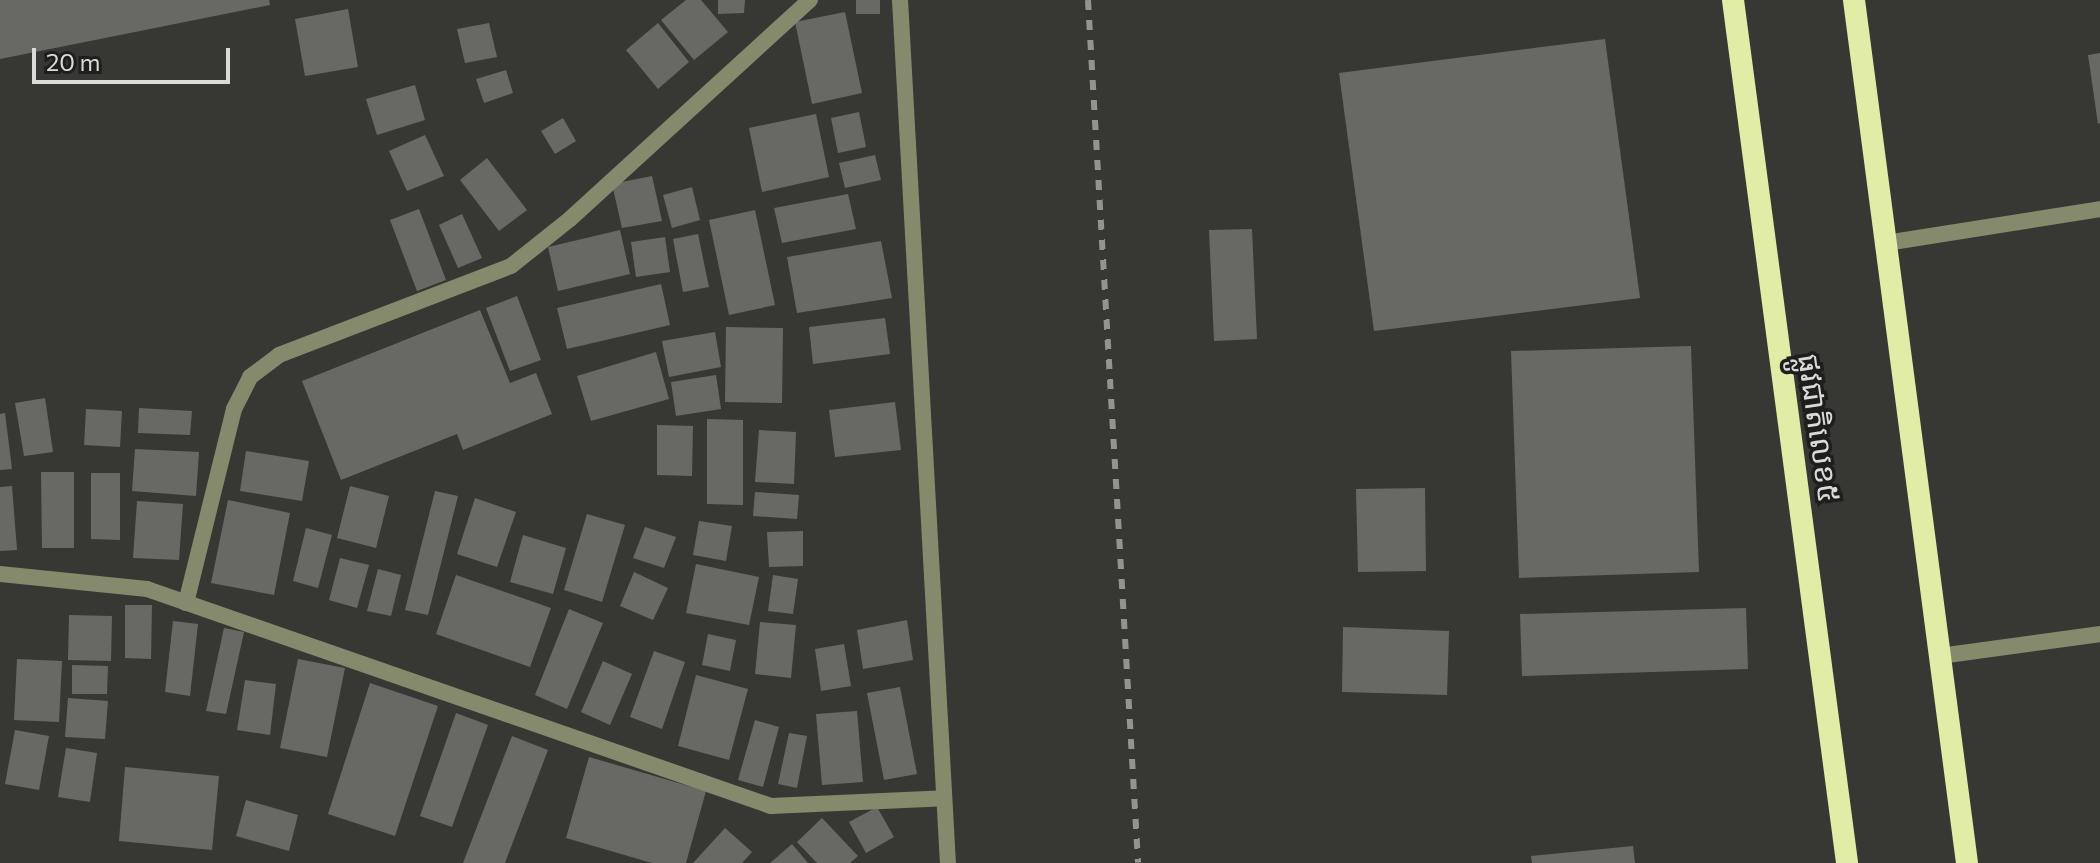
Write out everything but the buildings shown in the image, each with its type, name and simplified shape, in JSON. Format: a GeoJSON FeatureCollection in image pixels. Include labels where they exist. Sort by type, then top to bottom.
{"type":"FeatureCollection","features":[{"type":"Feature","properties":{"kind":"highway","name":"ផ្លូវជាតិលេខ៥"},"geometry":{"type":"LineString","coordinates":[[1733,0],[1847,863]]}},
{"type":"Feature","properties":{"kind":"highway"},"geometry":{"type":"LineString","coordinates":[[1854,0],[1967,863]]}},
{"type":"Feature","properties":{"kind":"street"},"geometry":{"type":"LineString","coordinates":[[186,603],[234,409],[250,377],[279,355],[511,266],[570,219],[810,0]]}},
{"type":"Feature","properties":{"kind":"street"},"geometry":{"type":"LineString","coordinates":[[900,0],[948,863]]}},
{"type":"Feature","properties":{"kind":"street"},"geometry":{"type":"LineString","coordinates":[[1886,243],[2100,209]]}},
{"type":"Feature","properties":{"kind":"street"},"geometry":{"type":"LineString","coordinates":[[0,574],[147,589],[771,806],[944,798]]}},
{"type":"Feature","properties":{"kind":"street"},"geometry":{"type":"LineString","coordinates":[[1940,656],[2100,634]]}},
{"type":"Feature","properties":{"kind":"railway"},"geometry":{"type":"LineString","coordinates":[[1088,0],[1138,863]]}}]}
